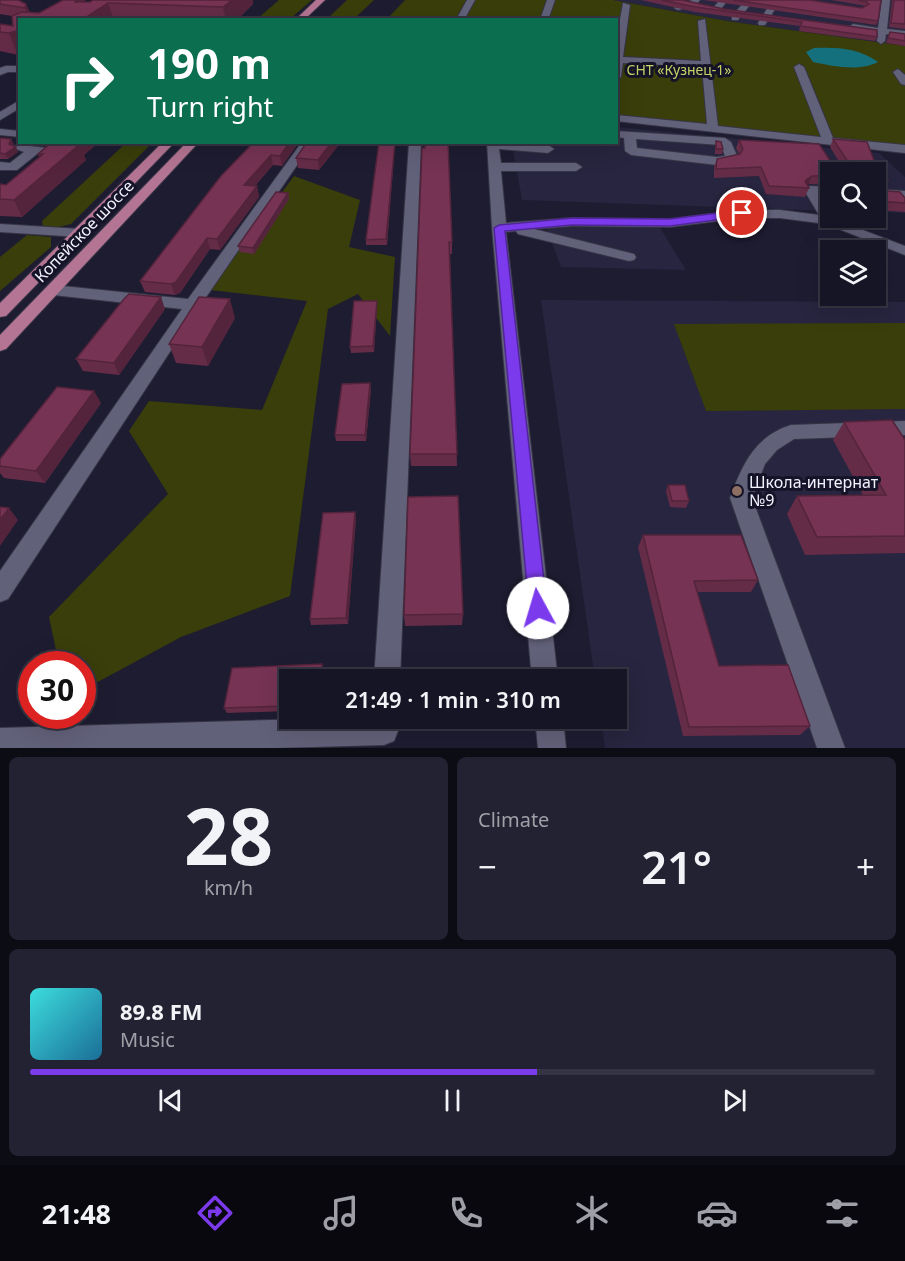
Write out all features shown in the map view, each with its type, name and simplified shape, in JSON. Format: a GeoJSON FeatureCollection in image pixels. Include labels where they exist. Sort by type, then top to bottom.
{"type":"FeatureCollection","features":[{"type":"Feature","properties":{"kind":"main road"},"geometry":{"type":"LineString","coordinates":[[301,18],[321,0]]}},
{"type":"Feature","properties":{"kind":"main road","name":"Копейское шоссе"},"geometry":{"type":"LineString","coordinates":[[0,312],[168,144]]}},
{"type":"Feature","properties":{"kind":"main road","name":"Копейское шоссе"},"geometry":{"type":"LineString","coordinates":[[0,345],[192,144]]}},
{"type":"Feature","properties":{"kind":"street"},"geometry":{"type":"LineString","coordinates":[[461,18],[471,0]]}},
{"type":"Feature","properties":{"kind":"street"},"geometry":{"type":"LineString","coordinates":[[545,18],[551,0]]}},
{"type":"Feature","properties":{"kind":"street"},"geometry":{"type":"LineString","coordinates":[[717,8],[724,0]]}},
{"type":"Feature","properties":{"kind":"street"},"geometry":{"type":"LineString","coordinates":[[750,0],[756,16]]}},
{"type":"Feature","properties":{"kind":"street"},"geometry":{"type":"LineString","coordinates":[[881,36],[886,0]]}},
{"type":"Feature","properties":{"kind":"street"},"geometry":{"type":"LineString","coordinates":[[677,4],[694,2],[756,16],[775,3]]}},
{"type":"Feature","properties":{"kind":"street"},"geometry":{"type":"LineString","coordinates":[[626,5],[618,60],[707,64]]}},
{"type":"Feature","properties":{"kind":"street"},"geometry":{"type":"LineString","coordinates":[[854,38],[858,18]]}},
{"type":"Feature","properties":{"kind":"street"},"geometry":{"type":"LineString","coordinates":[[702,21],[713,130]]}},
{"type":"Feature","properties":{"kind":"street"},"geometry":{"type":"LineString","coordinates":[[844,26],[881,36],[905,34]]}},
{"type":"Feature","properties":{"kind":"street"},"geometry":{"type":"LineString","coordinates":[[799,67],[829,141]]}},
{"type":"Feature","properties":{"kind":"street"},"geometry":{"type":"LineString","coordinates":[[3,70],[18,69]]}},
{"type":"Feature","properties":{"kind":"street"},"geometry":{"type":"LineString","coordinates":[[898,72],[905,82]]}},
{"type":"Feature","properties":{"kind":"street"},"geometry":{"type":"LineString","coordinates":[[0,117],[18,104]]}},
{"type":"Feature","properties":{"kind":"street"},"geometry":{"type":"LineString","coordinates":[[618,118],[713,130],[905,148]]}},
{"type":"Feature","properties":{"kind":"street"},"geometry":{"type":"LineString","coordinates":[[0,132],[18,134]]}},
{"type":"Feature","properties":{"kind":"street"},"geometry":{"type":"LineString","coordinates":[[618,134],[630,135],[725,142],[732,158],[717,161],[631,151],[630,135]]}},
{"type":"Feature","properties":{"kind":"street"},"geometry":{"type":"LineString","coordinates":[[0,591],[195,305],[240,235],[307,144]]}},
{"type":"Feature","properties":{"kind":"street"},"geometry":{"type":"LineString","coordinates":[[388,669],[415,144]]}},
{"type":"Feature","properties":{"kind":"street"},"geometry":{"type":"LineString","coordinates":[[544,669],[503,228],[493,144],[548,149]]}},
{"type":"Feature","properties":{"kind":"street"},"geometry":{"type":"LineString","coordinates":[[0,166],[13,167],[31,146],[57,153],[41,166]]}},
{"type":"Feature","properties":{"kind":"street"},"geometry":{"type":"LineString","coordinates":[[495,168],[576,167]]}},
{"type":"Feature","properties":{"kind":"street"},"geometry":{"type":"LineString","coordinates":[[820,190],[810,190],[820,206]]}},
{"type":"Feature","properties":{"kind":"street"},"geometry":{"type":"LineString","coordinates":[[886,194],[905,195]]}},
{"type":"Feature","properties":{"kind":"street"},"geometry":{"type":"LineString","coordinates":[[503,228],[572,222],[670,223],[742,213],[780,214],[820,219]]}},
{"type":"Feature","properties":{"kind":"street"},"geometry":{"type":"LineString","coordinates":[[0,228],[80,233]]}},
{"type":"Feature","properties":{"kind":"street"},"geometry":{"type":"LineString","coordinates":[[503,228],[629,257]]}},
{"type":"Feature","properties":{"kind":"street"},"geometry":{"type":"LineString","coordinates":[[849,228],[905,251]]}},
{"type":"Feature","properties":{"kind":"street"},"geometry":{"type":"LineString","coordinates":[[53,290],[195,305]]}},
{"type":"Feature","properties":{"kind":"street"},"geometry":{"type":"LineString","coordinates":[[831,748],[741,498],[755,459],[777,438],[791,432],[905,428]]}},
{"type":"Feature","properties":{"kind":"street"},"geometry":{"type":"LineString","coordinates":[[0,742],[344,740],[384,731],[384,729]]}},
{"type":"Feature","properties":{"kind":"street"},"geometry":{"type":"LineString","coordinates":[[550,729],[552,748]]}},
{"type":"Feature","properties":{"kind":"shaded area"},"geometry":{"type":"Polygon","coordinates":[[[613,0],[905,0],[905,46],[727,21],[613,0]]]}},
{"type":"Feature","properties":{"kind":"shaded area"},"geometry":{"type":"Polygon","coordinates":[[[814,48],[848,49],[871,57],[878,62],[854,67],[813,62],[806,52],[814,48]]]}},
{"type":"Feature","properties":{"kind":"shaded area"},"geometry":{"type":"Polygon","coordinates":[[[618,127],[879,153],[905,177],[905,213],[886,212],[886,162],[820,162],[820,211],[522,200],[512,144],[618,144],[618,127]]]}},
{"type":"Feature","properties":{"kind":"shaded area"},"geometry":{"type":"Polygon","coordinates":[[[659,226],[686,270],[561,267],[546,227],[659,226]]]}},
{"type":"Feature","properties":{"kind":"shaded area","name":"Школа-интернат №9"},"geometry":{"type":"Polygon","coordinates":[[[541,300],[820,302],[820,306],[886,306],[886,302],[905,302],[905,748],[605,748],[602,729],[627,729],[627,669],[594,669],[541,300]]]}},
{"type":"Feature","properties":{"kind":"green space"},"geometry":{"type":"Polygon","coordinates":[[[279,0],[312,0],[291,18],[258,18],[279,0]]]}},
{"type":"Feature","properties":{"kind":"green space"},"geometry":{"type":"Polygon","coordinates":[[[347,0],[374,0],[355,18],[328,18],[347,0]]]}},
{"type":"Feature","properties":{"kind":"green space","name":"СНТ «Кузнец-1»"},"geometry":{"type":"Polygon","coordinates":[[[405,0],[613,0],[727,21],[905,46],[905,148],[618,119],[618,18],[388,18],[405,0]]]}},
{"type":"Feature","properties":{"kind":"green space"},"geometry":{"type":"Polygon","coordinates":[[[125,144],[151,144],[71,224],[55,228],[43,227],[42,221],[125,144]]]}},
{"type":"Feature","properties":{"kind":"green space"},"geometry":{"type":"Polygon","coordinates":[[[294,176],[360,200],[349,247],[395,257],[390,336],[358,294],[328,309],[290,596],[181,637],[96,683],[96,651],[56,651],[49,617],[168,494],[129,431],[149,401],[262,410],[307,301],[210,290],[294,176]]]}},
{"type":"Feature","properties":{"kind":"green space"},"geometry":{"type":"Polygon","coordinates":[[[27,235],[51,237],[51,247],[0,291],[0,257],[27,235]]]}},
{"type":"Feature","properties":{"kind":"green space"},"geometry":{"type":"Polygon","coordinates":[[[905,323],[905,409],[706,411],[674,324],[905,323]]]}},
{"type":"Feature","properties":{"kind":"building"},"geometry":{"type":"Polygon","coordinates":[[[0,0],[18,0],[26,4],[25,8],[0,4],[0,0]]]}},
{"type":"Feature","properties":{"kind":"building"},"geometry":{"type":"Polygon","coordinates":[[[63,0],[90,2],[93,0],[232,0],[223,7],[108,3],[85,18],[18,18],[18,31],[0,32],[0,24],[13,26],[12,16],[22,12],[39,13],[63,0]]]}},
{"type":"Feature","properties":{"kind":"building"},"geometry":{"type":"Polygon","coordinates":[[[661,0],[682,0],[724,9],[877,30],[877,37],[800,26],[802,22],[661,0]]]}},
{"type":"Feature","properties":{"kind":"building"},"geometry":{"type":"Polygon","coordinates":[[[733,0],[809,0],[862,8],[869,4],[858,0],[881,0],[878,21],[733,0]]]}},
{"type":"Feature","properties":{"kind":"building"},"geometry":{"type":"Polygon","coordinates":[[[894,0],[905,0],[905,24],[891,23],[894,0]]]}},
{"type":"Feature","properties":{"kind":"building"},"geometry":{"type":"Polygon","coordinates":[[[890,32],[905,34],[905,41],[888,38],[890,32]]]}},
{"type":"Feature","properties":{"kind":"building"},"geometry":{"type":"Polygon","coordinates":[[[0,138],[11,139],[9,144],[16,147],[5,154],[0,153],[0,138]]]}},
{"type":"Feature","properties":{"kind":"building"},"geometry":{"type":"Polygon","coordinates":[[[833,139],[867,142],[875,162],[848,162],[833,139]]]}},
{"type":"Feature","properties":{"kind":"building"},"geometry":{"type":"Polygon","coordinates":[[[739,140],[819,144],[831,162],[820,162],[820,176],[812,176],[805,181],[809,188],[769,186],[761,167],[716,169],[717,159],[740,154],[743,149],[739,140]]]}},
{"type":"Feature","properties":{"kind":"building"},"geometry":{"type":"Polygon","coordinates":[[[716,141],[721,142],[723,149],[716,149],[716,141]]]}},
{"type":"Feature","properties":{"kind":"building"},"geometry":{"type":"Polygon","coordinates":[[[50,144],[80,144],[14,200],[0,199],[0,184],[6,185],[43,154],[38,154],[50,144]]]}},
{"type":"Feature","properties":{"kind":"building"},"geometry":{"type":"Polygon","coordinates":[[[252,144],[289,144],[280,156],[271,155],[244,185],[257,186],[217,239],[207,238],[176,282],[171,284],[140,281],[221,176],[252,144]]]}},
{"type":"Feature","properties":{"kind":"building"},"geometry":{"type":"Polygon","coordinates":[[[306,144],[330,144],[318,160],[296,158],[306,144]]]}},
{"type":"Feature","properties":{"kind":"building"},"geometry":{"type":"Polygon","coordinates":[[[379,144],[395,144],[386,239],[366,240],[379,144]]]}},
{"type":"Feature","properties":{"kind":"building"},"geometry":{"type":"Polygon","coordinates":[[[425,144],[448,144],[452,242],[449,242],[457,454],[410,454],[422,148],[425,148],[425,144]]]}},
{"type":"Feature","properties":{"kind":"building"},"geometry":{"type":"Polygon","coordinates":[[[886,191],[900,192],[905,198],[905,203],[886,202],[886,191]]]}},
{"type":"Feature","properties":{"kind":"building"},"geometry":{"type":"Polygon","coordinates":[[[276,192],[288,193],[253,248],[238,246],[276,192]]]}},
{"type":"Feature","properties":{"kind":"building"},"geometry":{"type":"Polygon","coordinates":[[[129,294],[161,297],[114,363],[76,359],[124,299],[129,294]]]}},
{"type":"Feature","properties":{"kind":"building"},"geometry":{"type":"Polygon","coordinates":[[[199,297],[230,299],[202,347],[169,344],[199,297]]]}},
{"type":"Feature","properties":{"kind":"building"},"geometry":{"type":"Polygon","coordinates":[[[354,301],[377,301],[373,346],[350,347],[354,301]]]}},
{"type":"Feature","properties":{"kind":"building"},"geometry":{"type":"Polygon","coordinates":[[[370,383],[365,435],[335,435],[342,384],[370,383]]]}},
{"type":"Feature","properties":{"kind":"building"},"geometry":{"type":"Polygon","coordinates":[[[57,387],[94,391],[36,471],[0,466],[0,459],[57,387]]]}},
{"type":"Feature","properties":{"kind":"building"},"geometry":{"type":"Polygon","coordinates":[[[892,420],[905,440],[905,536],[817,537],[797,496],[886,495],[844,422],[892,420]]]}},
{"type":"Feature","properties":{"kind":"building"},"geometry":{"type":"Polygon","coordinates":[[[668,485],[685,485],[689,501],[672,501],[668,485]]]}},
{"type":"Feature","properties":{"kind":"building"},"geometry":{"type":"Polygon","coordinates":[[[458,496],[463,614],[404,615],[408,497],[458,496]]]}},
{"type":"Feature","properties":{"kind":"building"},"geometry":{"type":"Polygon","coordinates":[[[0,507],[9,508],[0,520],[0,507]]]}},
{"type":"Feature","properties":{"kind":"building"},"geometry":{"type":"Polygon","coordinates":[[[355,512],[346,618],[310,619],[323,513],[355,512]]]}},
{"type":"Feature","properties":{"kind":"building"},"geometry":{"type":"Polygon","coordinates":[[[643,535],[741,535],[758,580],[694,581],[719,666],[788,665],[810,726],[689,727],[643,535]]]}},
{"type":"Feature","properties":{"kind":"building"},"geometry":{"type":"Polygon","coordinates":[[[322,664],[322,669],[279,669],[279,706],[224,708],[232,668],[322,664]]]}},
{"type":"Feature","properties":{"kind":"place","name":"Школа-интернат №9"},"geometry":{"type":"Point","coordinates":[737,491]}},
{"type":"Feature","properties":{"kind":"route"},"geometry":{"type":"LineString","coordinates":[[538,608],[499,228],[572,222],[670,223],[742,213]]}}]}
